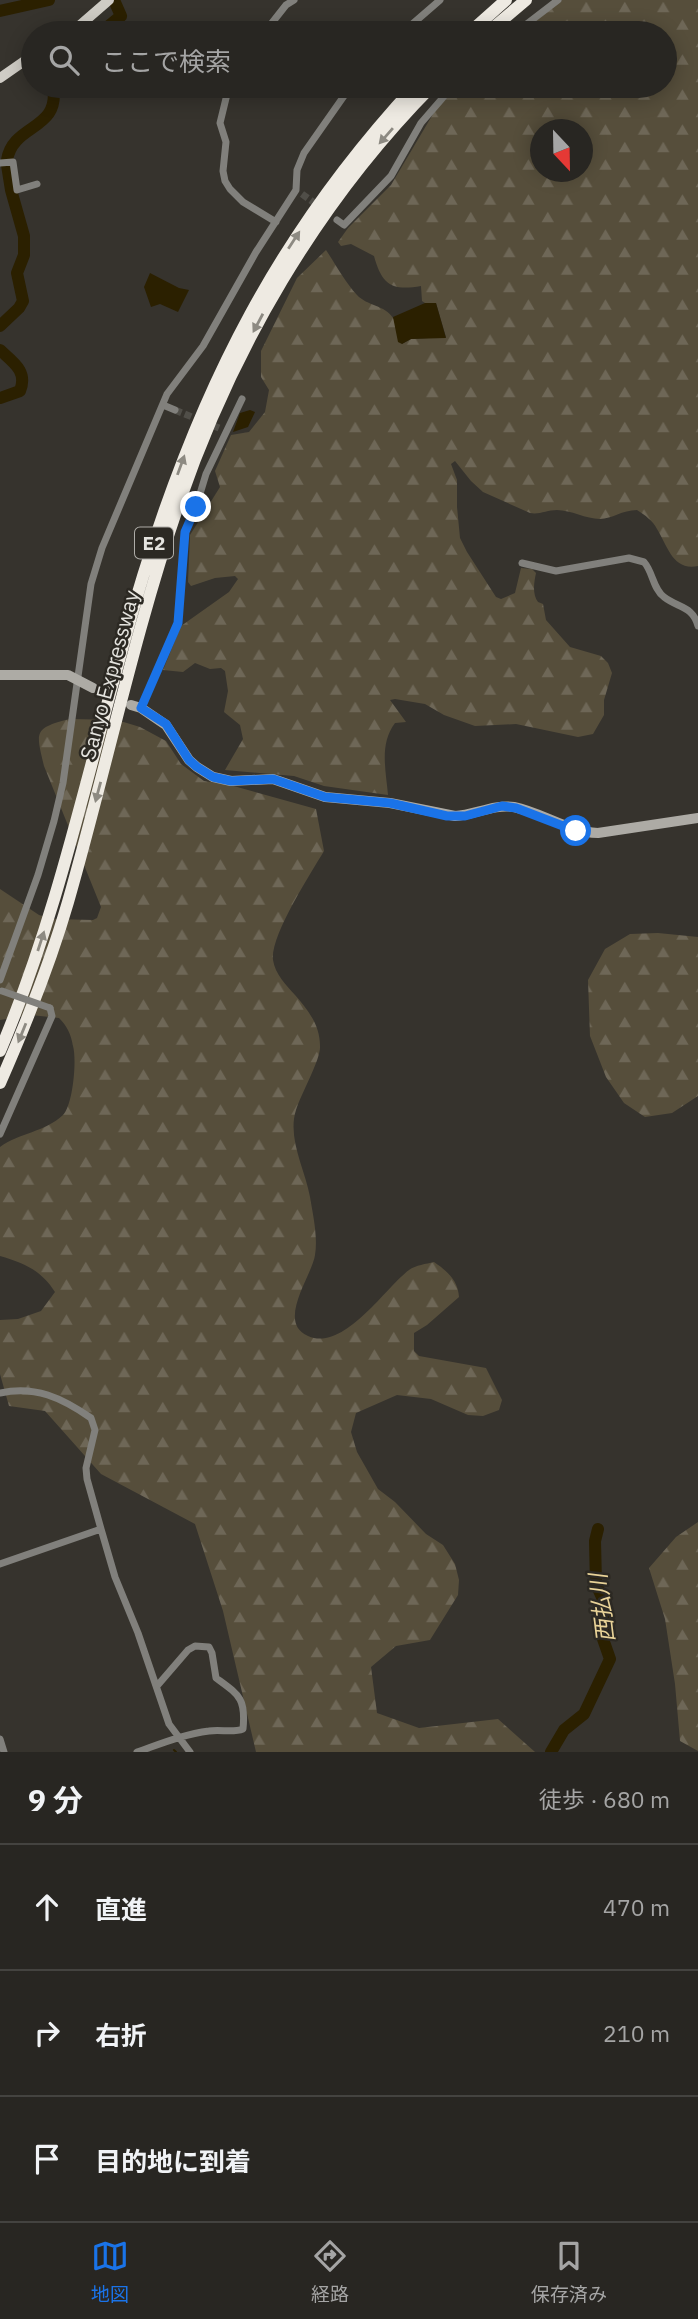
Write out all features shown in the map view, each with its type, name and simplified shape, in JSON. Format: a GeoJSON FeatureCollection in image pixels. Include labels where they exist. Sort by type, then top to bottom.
{"type":"FeatureCollection","features":[{"type":"Feature","properties":{"kind":"highway"},"geometry":{"type":"LineString","coordinates":[[482,21],[506,0]]}},
{"type":"Feature","properties":{"kind":"highway"},"geometry":{"type":"LineString","coordinates":[[501,21],[526,0]]}},
{"type":"Feature","properties":{"kind":"highway","name":"Sanyo Expressway"},"geometry":{"type":"LineString","coordinates":[[0,1051],[34,964],[54,901],[143,576],[186,450],[226,358],[256,300],[310,216],[376,129],[404,98]]}},
{"type":"Feature","properties":{"kind":"highway","name":"Sanyo Expressway"},"geometry":{"type":"LineString","coordinates":[[0,1083],[27,1018],[67,904],[155,580],[179,504],[213,414],[236,364],[290,267],[352,177],[421,98]]}},
{"type":"Feature","properties":{"kind":"main road"},"geometry":{"type":"LineString","coordinates":[[84,21],[108,0]]}},
{"type":"Feature","properties":{"kind":"main road"},"geometry":{"type":"LineString","coordinates":[[0,78],[21,63]]}},
{"type":"Feature","properties":{"kind":"street"},"geometry":{"type":"LineString","coordinates":[[273,21],[286,5],[294,0]]}},
{"type":"Feature","properties":{"kind":"street"},"geometry":{"type":"LineString","coordinates":[[416,21],[440,0]]}},
{"type":"Feature","properties":{"kind":"street"},"geometry":{"type":"LineString","coordinates":[[531,21],[558,0]]}},
{"type":"Feature","properties":{"kind":"street"},"geometry":{"type":"LineString","coordinates":[[226,98],[220,123],[226,142],[223,171],[225,181],[243,202],[276,222]]}},
{"type":"Feature","properties":{"kind":"street"},"geometry":{"type":"LineString","coordinates":[[0,980],[38,875],[63,783],[91,584],[102,548],[167,394],[203,346],[256,251],[299,192],[297,170],[304,153],[343,98]]}},
{"type":"Feature","properties":{"kind":"street"},"geometry":{"type":"LineString","coordinates":[[338,220],[344,225],[391,176],[421,123],[443,98]]}},
{"type":"Feature","properties":{"kind":"street"},"geometry":{"type":"LineString","coordinates":[[0,163],[13,162],[17,190],[37,184]]}},
{"type":"Feature","properties":{"kind":"street"},"geometry":{"type":"LineString","coordinates":[[242,399],[223,429],[185,532],[178,623],[136,706],[166,724],[189,760],[213,777],[223,780],[273,779],[325,797],[390,803],[447,816],[465,816],[502,806],[516,808],[585,833],[698,818]]}},
{"type":"Feature","properties":{"kind":"street"},"geometry":{"type":"LineString","coordinates":[[163,405],[176,410]]}},
{"type":"Feature","properties":{"kind":"street"},"geometry":{"type":"LineString","coordinates":[[522,563],[556,571],[629,558],[644,562],[661,595],[693,612],[698,625]]}},
{"type":"Feature","properties":{"kind":"street"},"geometry":{"type":"LineString","coordinates":[[0,675],[68,676],[93,688]]}},
{"type":"Feature","properties":{"kind":"street"},"geometry":{"type":"LineString","coordinates":[[0,1135],[52,1016],[50,1008],[1,991]]}},
{"type":"Feature","properties":{"kind":"street"},"geometry":{"type":"LineString","coordinates":[[0,1393],[29,1390],[49,1394],[62,1399],[91,1418],[96,1430],[86,1468],[87,1479],[115,1577],[169,1724],[190,1752]]}},
{"type":"Feature","properties":{"kind":"street"},"geometry":{"type":"LineString","coordinates":[[0,1564],[101,1529]]}},
{"type":"Feature","properties":{"kind":"street"},"geometry":{"type":"LineString","coordinates":[[137,1752],[179,1737],[206,1731],[243,1729],[244,1706],[240,1696],[216,1678],[209,1647],[195,1646],[188,1650],[157,1686]]}},
{"type":"Feature","properties":{"kind":"street"},"geometry":{"type":"LineString","coordinates":[[0,1739],[4,1752]]}},
{"type":"Feature","properties":{"kind":"green space"},"geometry":{"type":"Polygon","coordinates":[[[562,0],[698,0],[698,566],[690,567],[677,561],[653,523],[637,510],[600,519],[562,510],[530,513],[483,492],[455,461],[451,464],[457,480],[460,538],[467,552],[496,597],[501,599],[515,593],[521,568],[532,569],[536,573],[535,595],[538,602],[543,604],[546,620],[570,647],[601,656],[608,663],[612,673],[604,700],[604,715],[593,734],[578,737],[516,724],[475,726],[444,715],[425,704],[390,700],[406,722],[395,723],[387,740],[385,758],[388,795],[324,786],[294,776],[225,770],[243,739],[240,725],[224,712],[228,691],[225,671],[195,663],[183,672],[163,670],[181,626],[229,592],[238,579],[235,576],[215,578],[191,586],[188,582],[190,535],[220,487],[215,471],[231,435],[249,432],[265,412],[269,390],[261,377],[261,351],[297,278],[326,250],[357,295],[390,314],[402,344],[411,339],[446,337],[436,303],[422,301],[421,286],[403,288],[390,284],[381,274],[374,256],[351,244],[341,246],[338,242],[348,228],[391,185],[436,109],[447,98],[677,98],[677,21],[536,21],[562,0]]]}},
{"type":"Feature","properties":{"kind":"green space"},"geometry":{"type":"Polygon","coordinates":[[[70,719],[117,720],[140,727],[166,741],[181,764],[204,781],[230,785],[316,809],[324,851],[284,921],[273,960],[281,979],[312,1018],[318,1031],[320,1046],[294,1121],[295,1142],[310,1197],[316,1241],[313,1264],[298,1298],[295,1320],[299,1329],[308,1336],[322,1338],[336,1335],[363,1316],[409,1270],[434,1262],[451,1276],[459,1297],[414,1333],[414,1351],[419,1356],[486,1368],[502,1400],[499,1410],[483,1416],[468,1415],[431,1399],[397,1395],[356,1413],[351,1432],[357,1452],[378,1489],[395,1502],[426,1534],[443,1545],[455,1564],[459,1580],[458,1595],[430,1640],[396,1646],[371,1667],[377,1713],[419,1728],[498,1719],[535,1752],[256,1752],[223,1611],[195,1524],[101,1474],[45,1411],[9,1406],[0,1374],[0,1320],[18,1319],[41,1311],[55,1292],[44,1278],[31,1268],[0,1256],[0,1147],[56,1121],[63,1115],[72,1092],[75,1061],[70,1034],[59,1018],[31,1015],[0,1020],[0,889],[39,915],[53,919],[97,918],[101,907],[44,766],[39,746],[43,729],[70,719]]]}},
{"type":"Feature","properties":{"kind":"green space"},"geometry":{"type":"Polygon","coordinates":[[[658,933],[698,937],[698,1096],[672,1113],[645,1117],[624,1103],[606,1077],[590,1036],[588,980],[605,949],[630,934],[658,933]]]}},
{"type":"Feature","properties":{"kind":"green space"},"geometry":{"type":"Polygon","coordinates":[[[698,1522],[698,1751],[680,1741],[665,1619],[649,1568],[676,1537],[698,1522]]]}},
{"type":"Feature","properties":{"kind":"shaded area"},"geometry":{"type":"Polygon","coordinates":[[[150,273],[179,288],[189,290],[178,312],[160,304],[151,307],[144,287],[150,273]]]}},
{"type":"Feature","properties":{"kind":"shaded area"},"geometry":{"type":"Polygon","coordinates":[[[425,303],[436,303],[446,338],[411,339],[402,344],[398,342],[393,317],[425,303]]]}},
{"type":"Feature","properties":{"kind":"shaded area"},"geometry":{"type":"Polygon","coordinates":[[[250,410],[255,412],[248,427],[233,432],[240,413],[250,410]]]}},
{"type":"Feature","properties":{"kind":"waterway"},"geometry":{"type":"LineString","coordinates":[[0,11],[49,0]]}},
{"type":"Feature","properties":{"kind":"waterway"},"geometry":{"type":"LineString","coordinates":[[114,0],[121,16],[115,21]]}},
{"type":"Feature","properties":{"kind":"waterway"},"geometry":{"type":"LineString","coordinates":[[7,160],[18,139],[44,119],[54,98]]}},
{"type":"Feature","properties":{"kind":"waterway"},"geometry":{"type":"LineString","coordinates":[[0,326],[23,301],[17,273],[24,255],[24,236],[7,165]]}},
{"type":"Feature","properties":{"kind":"waterway"},"geometry":{"type":"LineString","coordinates":[[0,350],[18,367],[22,378],[20,391],[0,398]]}},
{"type":"Feature","properties":{"kind":"waterway","name":"西払川"},"geometry":{"type":"LineString","coordinates":[[551,1752],[564,1730],[584,1714],[610,1659],[603,1639],[606,1606],[596,1584],[595,1541],[598,1529]]}},
{"type":"Feature","properties":{"kind":"tunnel"},"geometry":{"type":"LineString","coordinates":[[302,194],[320,207]]}},
{"type":"Feature","properties":{"kind":"tunnel"},"geometry":{"type":"LineString","coordinates":[[175,410],[219,428]]}},
{"type":"Feature","properties":{"kind":"route"},"geometry":{"type":"LineString","coordinates":[[196,507],[185,532],[178,623],[141,708],[166,724],[189,760],[197,767],[223,780],[273,779],[325,797],[390,803],[447,816],[465,816],[502,806],[516,808],[576,831]]}}]}
